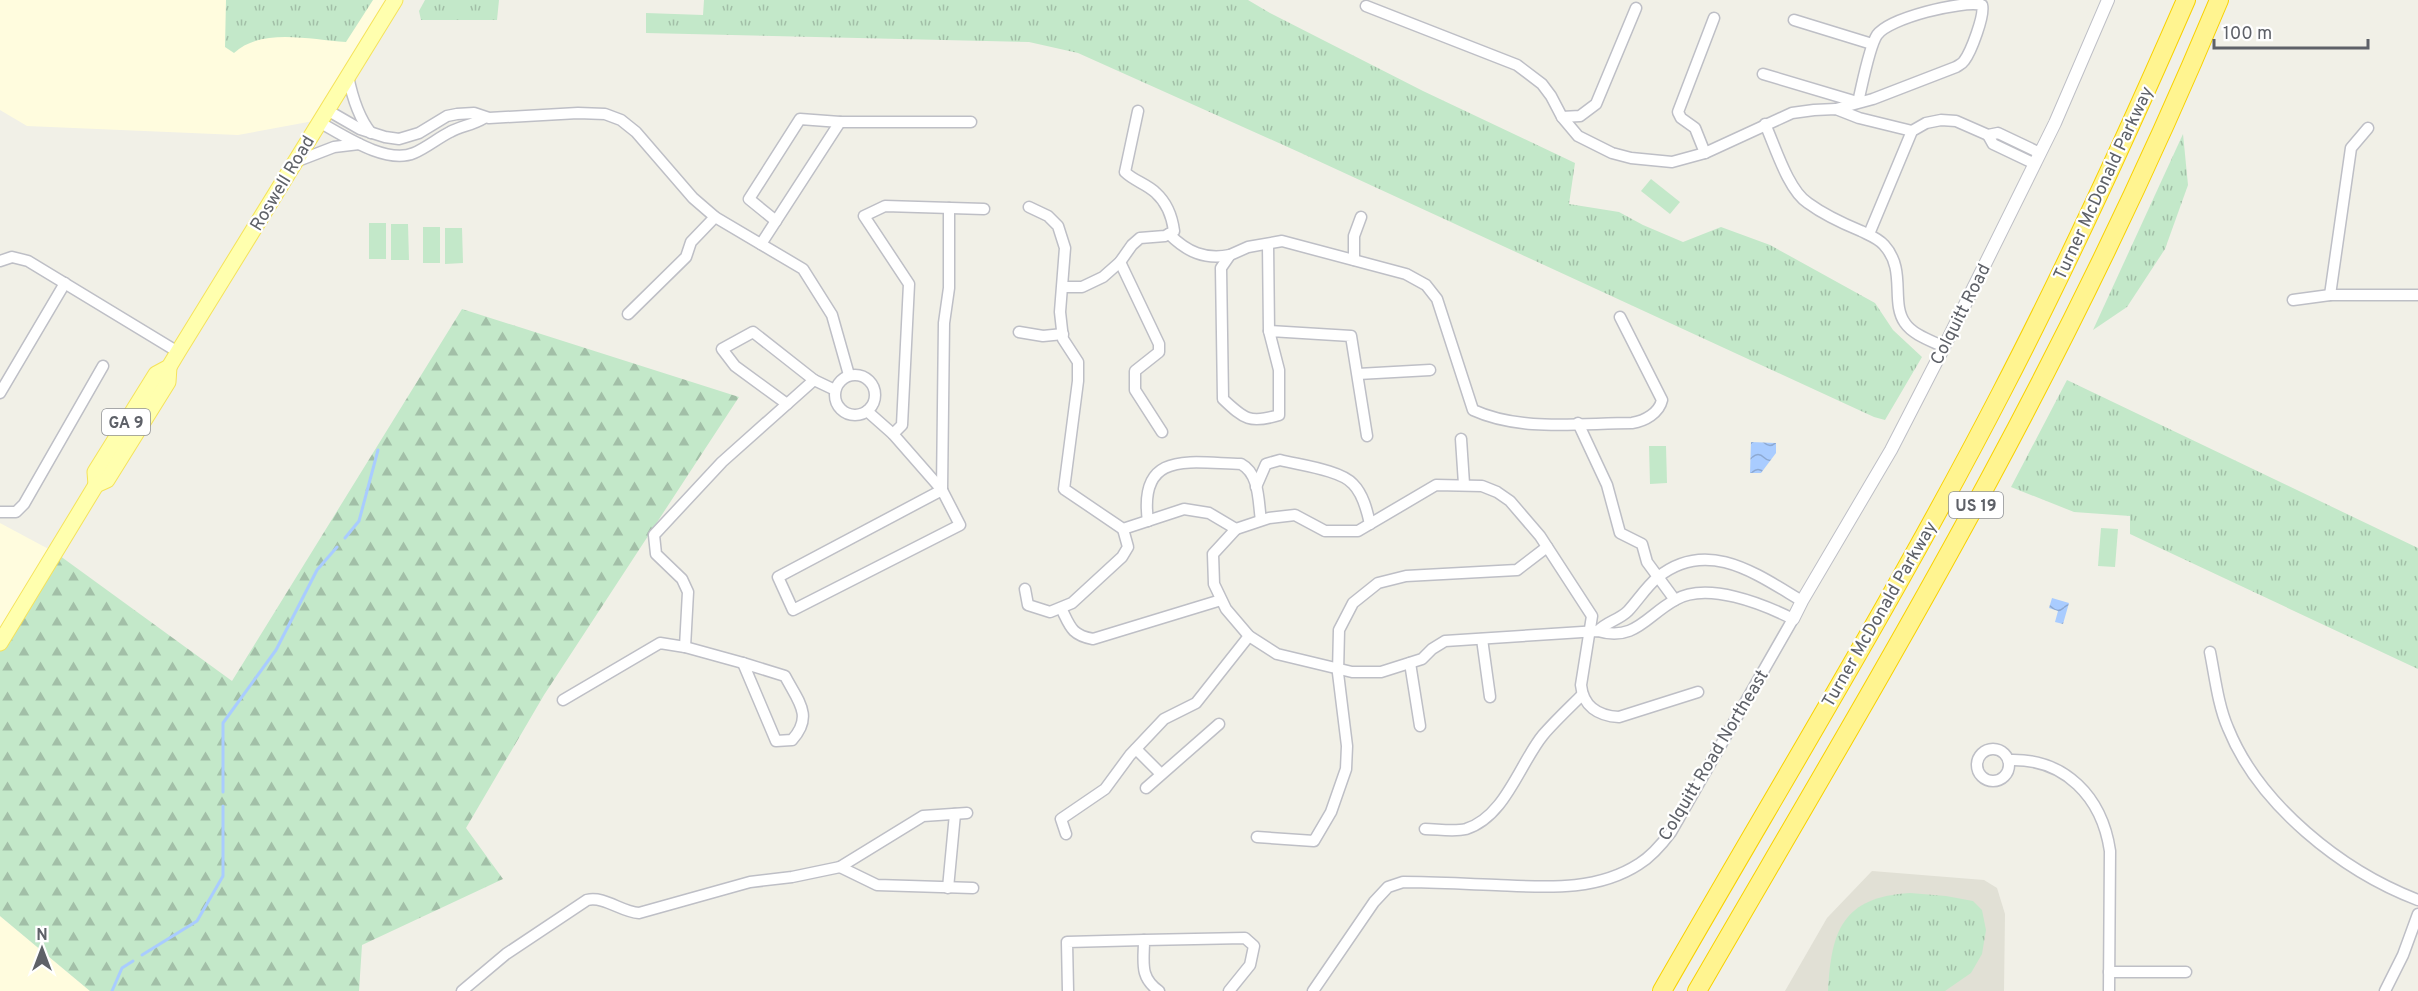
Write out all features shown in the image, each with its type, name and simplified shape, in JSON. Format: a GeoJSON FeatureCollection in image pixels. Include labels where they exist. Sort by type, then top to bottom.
{"type":"FeatureCollection","features":[{"type":"Feature","properties":{"kind":"highway","name":"Turner McDonald Parkway"},"geometry":{"type":"LineString","coordinates":[[1662,991],[1890,597],[2000,395],[2097,198],[2186,0]]}},
{"type":"Feature","properties":{"kind":"highway","name":"Turner McDonald Parkway"},"geometry":{"type":"LineString","coordinates":[[1697,991],[1915,613],[2005,450],[2125,212],[2219,0]]}},
{"type":"Feature","properties":{"kind":"main road","name":"Roswell Road"},"geometry":{"type":"LineString","coordinates":[[0,643],[96,485],[95,472],[156,374],[169,367],[395,0]]}},
{"type":"Feature","properties":{"kind":"street","name":"Colquitt Road"},"geometry":{"type":"LineString","coordinates":[[1793,619],[1890,450],[1944,347],[2037,159],[2108,0]]}},
{"type":"Feature","properties":{"kind":"street"},"geometry":{"type":"LineString","coordinates":[[1366,6],[1517,65],[1542,84],[1562,117],[1578,136],[1603,149],[1631,159],[1672,162],[1705,153],[1792,113],[1836,109],[1873,99],[1946,71],[1964,61],[1982,19],[1982,5],[1969,2],[1942,5],[1892,24],[1879,32],[1872,44],[1857,102]]}},
{"type":"Feature","properties":{"kind":"street"},"geometry":{"type":"LineString","coordinates":[[1562,117],[1580,116],[1596,104],[1636,8]]}},
{"type":"Feature","properties":{"kind":"street"},"geometry":{"type":"LineString","coordinates":[[1705,153],[1695,128],[1681,118],[1678,112],[1714,18]]}},
{"type":"Feature","properties":{"kind":"street"},"geometry":{"type":"LineString","coordinates":[[1794,20],[1872,44]]}},
{"type":"Feature","properties":{"kind":"street"},"geometry":{"type":"LineString","coordinates":[[1763,74],[1857,102]]}},
{"type":"Feature","properties":{"kind":"street"},"geometry":{"type":"LineString","coordinates":[[348,76],[358,110],[372,133]]}},
{"type":"Feature","properties":{"kind":"street"},"geometry":{"type":"LineString","coordinates":[[1836,109],[1859,118],[1912,130],[1926,123],[1941,120],[1956,121],[1989,135],[1993,144],[2037,159]]}},
{"type":"Feature","properties":{"kind":"street"},"geometry":{"type":"LineString","coordinates":[[1063,287],[1082,287],[1103,278],[1120,262],[1131,245],[1140,238],[1165,236],[1174,231],[1171,214],[1156,192],[1132,180],[1125,172],[1138,111]]}},
{"type":"Feature","properties":{"kind":"street"},"geometry":{"type":"LineString","coordinates":[[323,116],[385,137],[399,139],[420,133],[447,116],[457,114],[474,113],[484,117],[605,114],[630,125],[693,198],[715,217],[803,268],[832,315],[849,375]]}},
{"type":"Feature","properties":{"kind":"street"},"geometry":{"type":"LineString","coordinates":[[323,116],[359,144],[384,155],[412,154],[459,127],[474,124],[484,117]]}},
{"type":"Feature","properties":{"kind":"street"},"geometry":{"type":"LineString","coordinates":[[776,221],[749,200],[800,119],[840,122],[971,123]]}},
{"type":"Feature","properties":{"kind":"street"},"geometry":{"type":"LineString","coordinates":[[761,244],[840,122]]}},
{"type":"Feature","properties":{"kind":"street"},"geometry":{"type":"LineString","coordinates":[[1764,124],[1796,192],[1807,203],[1869,234],[1885,246],[1894,260],[1898,273],[1901,314],[1911,328],[1944,347]]}},
{"type":"Feature","properties":{"kind":"street"},"geometry":{"type":"LineString","coordinates":[[2330,296],[2350,148],[2368,128]]}},
{"type":"Feature","properties":{"kind":"street"},"geometry":{"type":"LineString","coordinates":[[1869,234],[1912,130]]}},
{"type":"Feature","properties":{"kind":"street"},"geometry":{"type":"LineString","coordinates":[[295,162],[333,147],[359,144]]}},
{"type":"Feature","properties":{"kind":"street"},"geometry":{"type":"LineString","coordinates":[[893,434],[902,425],[909,284],[864,216],[885,206],[984,209]]}},
{"type":"Feature","properties":{"kind":"street"},"geometry":{"type":"LineString","coordinates":[[1025,589],[1028,605],[1050,612],[1061,608],[1072,603],[1122,557],[1128,547],[1123,529],[1064,489],[1078,381],[1078,362],[1063,339],[1060,312],[1065,248],[1058,226],[1048,216],[1029,207]]}},
{"type":"Feature","properties":{"kind":"street"},"geometry":{"type":"LineString","coordinates":[[942,490],[944,323],[949,288],[949,208]]}},
{"type":"Feature","properties":{"kind":"street"},"geometry":{"type":"LineString","coordinates":[[628,314],[686,257],[691,242],[715,217]]}},
{"type":"Feature","properties":{"kind":"street"},"geometry":{"type":"LineString","coordinates":[[1354,260],[1354,236],[1361,217]]}},
{"type":"Feature","properties":{"kind":"street"},"geometry":{"type":"LineString","coordinates":[[1169,234],[1181,246],[1200,255],[1219,257],[1248,247],[1282,241],[1406,274],[1426,285],[1437,299],[1473,410],[1505,422],[1563,424],[1641,422],[1657,411],[1662,403],[1620,316]]}},
{"type":"Feature","properties":{"kind":"street"},"geometry":{"type":"LineString","coordinates":[[1230,255],[1221,268],[1224,399],[1239,415],[1260,421],[1279,415],[1279,370],[1269,331],[1269,243]]}},
{"type":"Feature","properties":{"kind":"street"},"geometry":{"type":"LineString","coordinates":[[0,261],[12,257],[28,261],[178,352]]}},
{"type":"Feature","properties":{"kind":"street"},"geometry":{"type":"LineString","coordinates":[[1120,262],[1160,344],[1159,352],[1135,370],[1135,390],[1162,432]]}},
{"type":"Feature","properties":{"kind":"street"},"geometry":{"type":"LineString","coordinates":[[0,393],[65,283]]}},
{"type":"Feature","properties":{"kind":"street"},"geometry":{"type":"LineString","coordinates":[[2293,300],[2330,296],[2418,295]]}},
{"type":"Feature","properties":{"kind":"street"},"geometry":{"type":"LineString","coordinates":[[1269,331],[1352,336],[1367,436]]}},
{"type":"Feature","properties":{"kind":"street"},"geometry":{"type":"LineString","coordinates":[[787,404],[735,366],[722,349],[753,332],[814,380],[835,390]]}},
{"type":"Feature","properties":{"kind":"street"},"geometry":{"type":"LineString","coordinates":[[1018,332],[1043,336],[1063,334]]}},
{"type":"Feature","properties":{"kind":"street"},"geometry":{"type":"LineString","coordinates":[[0,512],[16,512],[24,504],[103,366]]}},
{"type":"Feature","properties":{"kind":"street"},"geometry":{"type":"LineString","coordinates":[[1358,374],[1430,370]]}},
{"type":"Feature","properties":{"kind":"street"},"geometry":{"type":"LineString","coordinates":[[849,375],[862,376],[874,389],[874,401],[867,411],[856,415],[846,413],[837,406],[835,390],[840,380],[849,375]]}},
{"type":"Feature","properties":{"kind":"street"},"geometry":{"type":"LineString","coordinates":[[686,647],[688,592],[682,579],[656,554],[654,535],[722,462],[814,380]]}},
{"type":"Feature","properties":{"kind":"street"},"geometry":{"type":"LineString","coordinates":[[867,411],[893,434],[942,490],[960,525],[793,610],[778,577],[942,490]]}},
{"type":"Feature","properties":{"kind":"street"},"geometry":{"type":"LineString","coordinates":[[1578,423],[1606,485],[1620,533],[1642,544],[1647,562],[1675,600]]}},
{"type":"Feature","properties":{"kind":"street"},"geometry":{"type":"LineString","coordinates":[[1461,439],[1464,484]]}},
{"type":"Feature","properties":{"kind":"street"},"geometry":{"type":"LineString","coordinates":[[1256,487],[1266,464],[1272,461],[1280,460],[1331,473],[1356,486],[1370,524]]}},
{"type":"Feature","properties":{"kind":"street"},"geometry":{"type":"LineString","coordinates":[[1148,521],[1146,507],[1148,490],[1160,469],[1168,464],[1241,464],[1248,468],[1256,487],[1261,520]]}},
{"type":"Feature","properties":{"kind":"street"},"geometry":{"type":"LineString","coordinates":[[1698,692],[1618,717],[1592,709],[1582,695],[1581,674],[1594,632],[1592,616],[1547,547],[1510,501],[1482,486],[1436,485],[1358,531],[1325,531],[1295,515],[1261,520],[1236,529],[1213,554],[1214,584],[1221,600],[1249,636],[1277,654],[1352,672],[1381,672],[1422,659],[1445,641],[1594,632],[1608,634],[1625,632],[1642,626],[1675,600],[1693,593],[1716,592],[1776,610],[1793,619]]}},
{"type":"Feature","properties":{"kind":"street"},"geometry":{"type":"LineString","coordinates":[[1123,529],[1184,509],[1209,513],[1236,529]]}},
{"type":"Feature","properties":{"kind":"street"},"geometry":{"type":"LineString","coordinates":[[1257,837],[1314,841],[1331,812],[1346,769],[1347,746],[1338,668],[1339,630],[1353,603],[1378,584],[1406,576],[1516,570],[1547,547]]}},
{"type":"Feature","properties":{"kind":"street"},"geometry":{"type":"LineString","coordinates":[[1594,632],[1617,621],[1658,577],[1684,564],[1704,560],[1721,560],[1750,570],[1802,601]]}},
{"type":"Feature","properties":{"kind":"street"},"geometry":{"type":"LineString","coordinates":[[1061,608],[1073,631],[1081,637],[1093,639],[1221,600]]}},
{"type":"Feature","properties":{"kind":"street","name":"Colquitt Road Northeast"},"geometry":{"type":"LineString","coordinates":[[1313,991],[1374,902],[1388,887],[1403,882],[1564,887],[1603,880],[1640,864],[1658,849],[1671,832],[1793,619]]}},
{"type":"Feature","properties":{"kind":"street"},"geometry":{"type":"LineString","coordinates":[[1066,834],[1061,819],[1105,789],[1164,718],[1196,703],[1249,636]]}},
{"type":"Feature","properties":{"kind":"street"},"geometry":{"type":"LineString","coordinates":[[1482,639],[1490,697]]}},
{"type":"Feature","properties":{"kind":"street"},"geometry":{"type":"LineString","coordinates":[[563,700],[660,643],[686,647],[743,663],[785,676],[804,714],[802,730],[792,740],[776,741],[743,663]]}},
{"type":"Feature","properties":{"kind":"street"},"geometry":{"type":"LineString","coordinates":[[2210,652],[2227,727],[2243,760],[2281,809],[2340,858],[2391,889],[2418,900]]}},
{"type":"Feature","properties":{"kind":"street"},"geometry":{"type":"LineString","coordinates":[[1410,663],[1420,726]]}},
{"type":"Feature","properties":{"kind":"street"},"geometry":{"type":"LineString","coordinates":[[1425,829],[1466,829],[1489,815],[1509,793],[1522,766],[1543,736],[1582,695]]}},
{"type":"Feature","properties":{"kind":"street"},"geometry":{"type":"LineString","coordinates":[[1146,788],[1220,724]]}},
{"type":"Feature","properties":{"kind":"street"},"geometry":{"type":"LineString","coordinates":[[1136,749],[1161,774]]}},
{"type":"Feature","properties":{"kind":"street"},"geometry":{"type":"LineString","coordinates":[[2009,760],[2038,763],[2065,775],[2086,793],[2101,815],[2110,851],[2109,991]]}},
{"type":"Feature","properties":{"kind":"street"},"geometry":{"type":"LineString","coordinates":[[462,991],[514,949],[587,900],[599,899],[639,913],[750,882],[792,877],[840,867],[923,816],[967,813]]}},
{"type":"Feature","properties":{"kind":"street"},"geometry":{"type":"LineString","coordinates":[[948,888],[955,814]]}},
{"type":"Feature","properties":{"kind":"street"},"geometry":{"type":"LineString","coordinates":[[840,867],[877,885],[973,888]]}},
{"type":"Feature","properties":{"kind":"street"},"geometry":{"type":"LineString","coordinates":[[2385,991],[2418,914]]}},
{"type":"Feature","properties":{"kind":"street"},"geometry":{"type":"LineString","coordinates":[[1068,991],[1067,942],[1245,938],[1254,946],[1250,965],[1229,991]]}},
{"type":"Feature","properties":{"kind":"street"},"geometry":{"type":"LineString","coordinates":[[1144,940],[1143,972],[1148,983],[1159,991]]}},
{"type":"Feature","properties":{"kind":"street"},"geometry":{"type":"LineString","coordinates":[[2109,972],[2186,972]]}},
{"type":"Feature","properties":{"kind":"shaded area"},"geometry":{"type":"Polygon","coordinates":[[[0,0],[401,0],[319,120],[238,135],[27,126],[0,110],[0,0]]]}},
{"type":"Feature","properties":{"kind":"shaded area"},"geometry":{"type":"Polygon","coordinates":[[[0,523],[56,553],[0,651],[0,523]]]}},
{"type":"Feature","properties":{"kind":"shaded area"},"geometry":{"type":"Polygon","coordinates":[[[1872,871],[1984,880],[1997,888],[2005,914],[2004,991],[1785,991],[1827,918],[1872,871]]]}},
{"type":"Feature","properties":{"kind":"shaded area"},"geometry":{"type":"Polygon","coordinates":[[[0,916],[90,991],[0,991],[0,916]]]}},
{"type":"Feature","properties":{"kind":"green space"},"geometry":{"type":"Polygon","coordinates":[[[226,0],[373,0],[346,42],[273,38],[245,45],[234,53],[225,47],[226,0]]]}},
{"type":"Feature","properties":{"kind":"green space"},"geometry":{"type":"Polygon","coordinates":[[[425,0],[499,0],[497,20],[421,20],[419,11],[425,0]]]}},
{"type":"Feature","properties":{"kind":"green space"},"geometry":{"type":"Polygon","coordinates":[[[704,0],[1248,0],[1423,91],[1575,163],[1569,204],[1619,212],[1683,242],[1721,227],[1770,245],[1875,303],[1893,330],[1922,357],[1885,420],[1874,417],[1078,53],[1029,42],[646,33],[646,13],[703,15],[704,0]]]}},
{"type":"Feature","properties":{"kind":"green space"},"geometry":{"type":"Polygon","coordinates":[[[2183,134],[2188,185],[2165,249],[2127,307],[2093,330],[2183,134]]]}},
{"type":"Feature","properties":{"kind":"green space"},"geometry":{"type":"Polygon","coordinates":[[[1651,179],[1680,202],[1670,214],[1641,191],[1651,179]]]}},
{"type":"Feature","properties":{"kind":"green space"},"geometry":{"type":"Polygon","coordinates":[[[369,223],[386,223],[386,259],[369,259],[369,223]]]}},
{"type":"Feature","properties":{"kind":"green space"},"geometry":{"type":"Polygon","coordinates":[[[391,224],[408,224],[409,260],[391,260],[391,224]]]}},
{"type":"Feature","properties":{"kind":"green space"},"geometry":{"type":"Polygon","coordinates":[[[423,227],[440,227],[440,263],[423,263],[423,227]]]}},
{"type":"Feature","properties":{"kind":"green space"},"geometry":{"type":"Polygon","coordinates":[[[445,228],[462,228],[463,263],[445,264],[445,228]]]}},
{"type":"Feature","properties":{"kind":"green space"},"geometry":{"type":"Polygon","coordinates":[[[462,309],[739,397],[544,695],[466,828],[503,879],[362,945],[359,991],[90,991],[0,916],[0,651],[56,553],[232,681],[462,309]]]}},
{"type":"Feature","properties":{"kind":"green space"},"geometry":{"type":"Polygon","coordinates":[[[2067,380],[2418,548],[2418,669],[2130,534],[2130,516],[2074,512],[2011,487],[2067,380]]]}},
{"type":"Feature","properties":{"kind":"green space"},"geometry":{"type":"Polygon","coordinates":[[[1649,446],[1666,446],[1667,483],[1650,484],[1649,446]]]}},
{"type":"Feature","properties":{"kind":"green space"},"geometry":{"type":"Polygon","coordinates":[[[2101,528],[2118,529],[2115,567],[2098,566],[2101,528]]]}},
{"type":"Feature","properties":{"kind":"green space"},"geometry":{"type":"Polygon","coordinates":[[[1910,893],[1973,901],[1982,910],[1986,930],[1982,954],[1971,973],[1945,991],[1828,991],[1833,951],[1845,921],[1855,910],[1869,901],[1910,893]]]}},
{"type":"Feature","properties":{"kind":"water"},"geometry":{"type":"Polygon","coordinates":[[[1751,442],[1776,443],[1776,453],[1761,473],[1750,473],[1751,442]]]}},
{"type":"Feature","properties":{"kind":"water"},"geometry":{"type":"Polygon","coordinates":[[[2052,598],[2069,603],[2063,624],[2055,622],[2058,611],[2049,608],[2052,598]]]}},
{"type":"Feature","properties":{"kind":"waterway"},"geometry":{"type":"LineString","coordinates":[[345,538],[359,521],[378,450]]}},
{"type":"Feature","properties":{"kind":"waterway"},"geometry":{"type":"LineString","coordinates":[[223,792],[223,723],[276,650],[317,570],[337,547]]}},
{"type":"Feature","properties":{"kind":"waterway"},"geometry":{"type":"LineString","coordinates":[[142,955],[197,921],[223,876],[223,806]]}},
{"type":"Feature","properties":{"kind":"waterway"},"geometry":{"type":"LineString","coordinates":[[112,991],[122,968],[133,961]]}}]}
